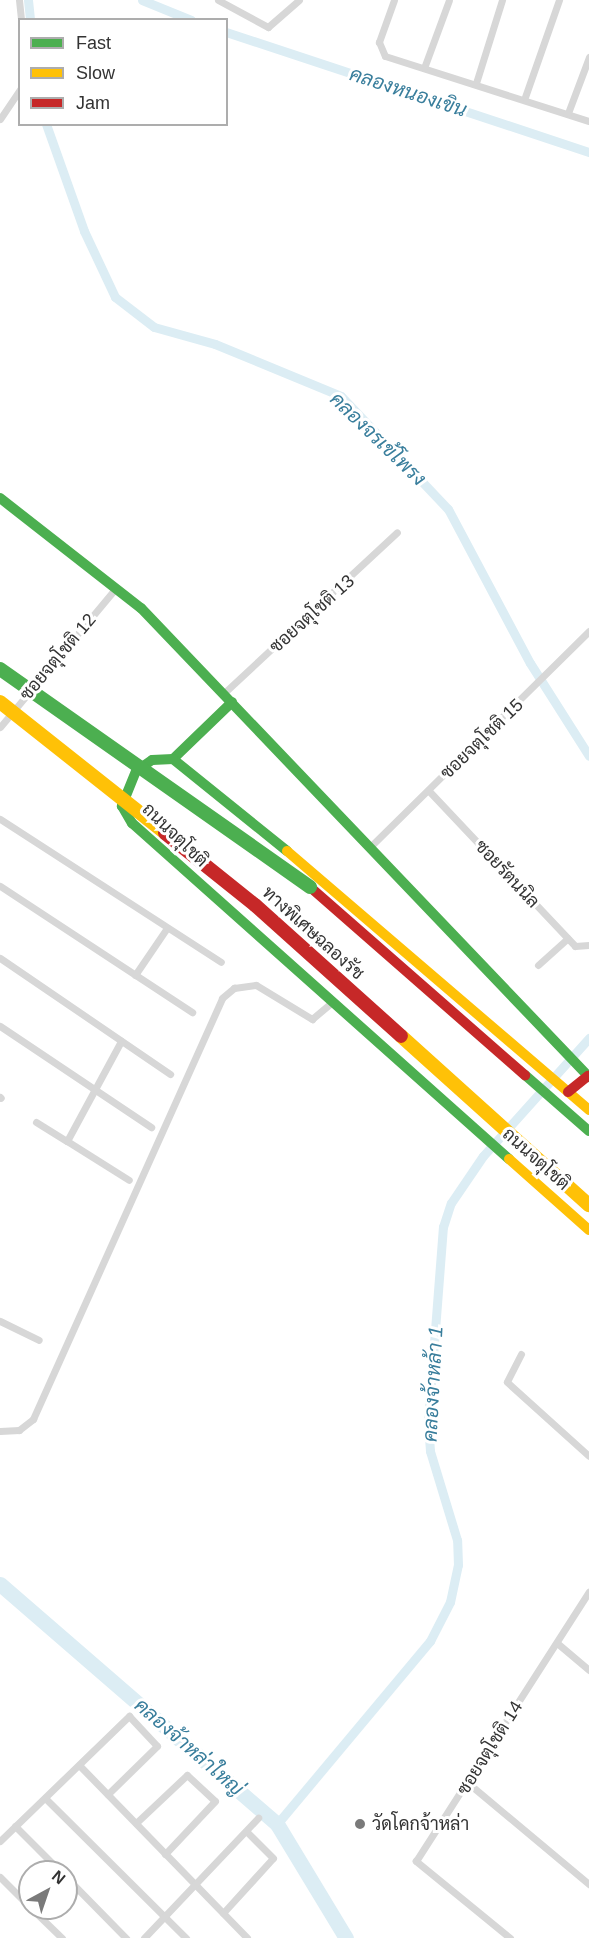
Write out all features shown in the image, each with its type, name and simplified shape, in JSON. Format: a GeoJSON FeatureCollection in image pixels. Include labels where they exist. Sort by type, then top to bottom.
{"type":"FeatureCollection","features":[{"type":"Feature","properties":{"kind":"main road"},"geometry":{"type":"LineString","coordinates":[[0,498],[117,588],[228,697],[372,845],[586,1073],[563,1088]]}},
{"type":"Feature","properties":{"kind":"main road","name":"ทางพิเศษฉลองรัช"},"geometry":{"type":"LineString","coordinates":[[0,669],[294,875],[589,1131]]}},
{"type":"Feature","properties":{"kind":"main road"},"geometry":{"type":"LineString","coordinates":[[228,697],[172,759],[589,1110]]}},
{"type":"Feature","properties":{"kind":"main road","name":"ทางพิเศษฉลองรัช"},"geometry":{"type":"LineString","coordinates":[[0,702],[255,905],[589,1205]]}},
{"type":"Feature","properties":{"kind":"main road","name":"ถนนจตุโชติ"},"geometry":{"type":"LineString","coordinates":[[172,759],[152,760],[127,783],[122,806],[132,823],[589,1230]]}},
{"type":"Feature","properties":{"kind":"street"},"geometry":{"type":"LineString","coordinates":[[20,0],[21,18]]}},
{"type":"Feature","properties":{"kind":"street"},"geometry":{"type":"LineString","coordinates":[[218,0],[268,27],[299,0]]}},
{"type":"Feature","properties":{"kind":"street"},"geometry":{"type":"LineString","coordinates":[[394,0],[380,49],[386,56],[525,97],[589,121]]}},
{"type":"Feature","properties":{"kind":"street"},"geometry":{"type":"LineString","coordinates":[[424,68],[449,0]]}},
{"type":"Feature","properties":{"kind":"street"},"geometry":{"type":"LineString","coordinates":[[476,83],[502,0]]}},
{"type":"Feature","properties":{"kind":"street"},"geometry":{"type":"LineString","coordinates":[[525,97],[559,0]]}},
{"type":"Feature","properties":{"kind":"street"},"geometry":{"type":"LineString","coordinates":[[568,113],[589,57]]}},
{"type":"Feature","properties":{"kind":"street"},"geometry":{"type":"LineString","coordinates":[[1,113],[18,92]]}},
{"type":"Feature","properties":{"kind":"street","name":"ซอยจตุโชติ 13"},"geometry":{"type":"LineString","coordinates":[[228,697],[398,532]]}},
{"type":"Feature","properties":{"kind":"street","name":"ซอยจตุโชติ 12"},"geometry":{"type":"LineString","coordinates":[[0,727],[117,588]]}},
{"type":"Feature","properties":{"kind":"street","name":"ซอยจตุโชติ 15"},"geometry":{"type":"LineString","coordinates":[[372,845],[589,631]]}},
{"type":"Feature","properties":{"kind":"street","name":"ซอยรัตนนิล"},"geometry":{"type":"LineString","coordinates":[[429,791],[568,938],[580,949],[589,945]]}},
{"type":"Feature","properties":{"kind":"street"},"geometry":{"type":"LineString","coordinates":[[0,819],[221,962]]}},
{"type":"Feature","properties":{"kind":"street"},"geometry":{"type":"LineString","coordinates":[[0,886],[192,1012]]}},
{"type":"Feature","properties":{"kind":"street"},"geometry":{"type":"LineString","coordinates":[[135,975],[167,928]]}},
{"type":"Feature","properties":{"kind":"street"},"geometry":{"type":"LineString","coordinates":[[538,965],[568,938]]}},
{"type":"Feature","properties":{"kind":"street"},"geometry":{"type":"LineString","coordinates":[[0,958],[170,1074]]}},
{"type":"Feature","properties":{"kind":"street"},"geometry":{"type":"LineString","coordinates":[[0,1431],[19,1430],[33,1419],[222,998],[234,988],[256,985],[273,992],[297,1014],[312,1018],[332,1002]]}},
{"type":"Feature","properties":{"kind":"street"},"geometry":{"type":"LineString","coordinates":[[0,1026],[151,1127]]}},
{"type":"Feature","properties":{"kind":"street"},"geometry":{"type":"LineString","coordinates":[[67,1141],[120,1041]]}},
{"type":"Feature","properties":{"kind":"street"},"geometry":{"type":"LineString","coordinates":[[36,1122],[129,1180]]}},
{"type":"Feature","properties":{"kind":"street"},"geometry":{"type":"LineString","coordinates":[[0,1322],[39,1340]]}},
{"type":"Feature","properties":{"kind":"street"},"geometry":{"type":"LineString","coordinates":[[521,1354],[507,1382],[589,1456]]}},
{"type":"Feature","properties":{"kind":"street","name":"ซอยจตุโชติ 14"},"geometry":{"type":"LineString","coordinates":[[510,1938],[416,1861],[589,1592]]}},
{"type":"Feature","properties":{"kind":"street"},"geometry":{"type":"LineString","coordinates":[[557,1643],[589,1670]]}},
{"type":"Feature","properties":{"kind":"street"},"geometry":{"type":"LineString","coordinates":[[0,1841],[129,1716],[157,1746],[108,1794]]}},
{"type":"Feature","properties":{"kind":"street"},"geometry":{"type":"LineString","coordinates":[[79,1764],[247,1938]]}},
{"type":"Feature","properties":{"kind":"street"},"geometry":{"type":"LineString","coordinates":[[136,1823],[187,1775],[215,1801],[165,1854]]}},
{"type":"Feature","properties":{"kind":"street"},"geometry":{"type":"LineString","coordinates":[[468,1783],[589,1884]]}},
{"type":"Feature","properties":{"kind":"street"},"geometry":{"type":"LineString","coordinates":[[45,1797],[186,1938]]}},
{"type":"Feature","properties":{"kind":"street"},"geometry":{"type":"LineString","coordinates":[[144,1938],[258,1818]]}},
{"type":"Feature","properties":{"kind":"street"},"geometry":{"type":"LineString","coordinates":[[15,1826],[49,1860]]}},
{"type":"Feature","properties":{"kind":"street"},"geometry":{"type":"LineString","coordinates":[[223,1913],[273,1858],[246,1831]]}},
{"type":"Feature","properties":{"kind":"street"},"geometry":{"type":"LineString","coordinates":[[0,1877],[18,1894]]}},
{"type":"Feature","properties":{"kind":"street"},"geometry":{"type":"LineString","coordinates":[[78,1889],[126,1938]]}},
{"type":"Feature","properties":{"kind":"street"},"geometry":{"type":"LineString","coordinates":[[44,1920],[62,1938]]}},
{"type":"Feature","properties":{"kind":"waterway","name":"คลองจรเข้โพรง"},"geometry":{"type":"LineString","coordinates":[[28,0],[30,18]]}},
{"type":"Feature","properties":{"kind":"waterway","name":"คลองหนองเขิน"},"geometry":{"type":"LineString","coordinates":[[142,0],[186,18]]}},
{"type":"Feature","properties":{"kind":"waterway","name":"คลองหนองเขิน"},"geometry":{"type":"LineString","coordinates":[[228,33],[589,152]]}},
{"type":"Feature","properties":{"kind":"waterway","name":"คลองจรเข้โพรง"},"geometry":{"type":"LineString","coordinates":[[47,126],[84,231],[115,297],[154,327],[215,344],[341,396],[448,509],[530,663],[589,756]]}},
{"type":"Feature","properties":{"kind":"waterway","name":"คลองจ้าหล้า 1"},"geometry":{"type":"LineString","coordinates":[[277,1824],[430,1641],[450,1602],[458,1565],[457,1540],[430,1451],[428,1421],[443,1227],[451,1203],[483,1156],[589,1038]]}},
{"type":"Feature","properties":{"kind":"waterway","name":"คลองจ้าหล่าใหญ่"},"geometry":{"type":"LineString","coordinates":[[0,1584],[277,1824],[346,1938]]}},
{"type":"Feature","properties":{"kind":"traffic: fast"},"geometry":{"type":"LineString","coordinates":[[0,498],[141,608],[589,1077]]}},
{"type":"Feature","properties":{"kind":"traffic: fast"},"geometry":{"type":"LineString","coordinates":[[0,669],[310,887]]}},
{"type":"Feature","properties":{"kind":"traffic: fast"},"geometry":{"type":"LineString","coordinates":[[173,759],[232,702]]}},
{"type":"Feature","properties":{"kind":"traffic: fast"},"geometry":{"type":"LineString","coordinates":[[287,851],[173,759],[152,760],[136,771],[122,806],[132,823],[509,1159]]}},
{"type":"Feature","properties":{"kind":"traffic: fast"},"geometry":{"type":"LineString","coordinates":[[525,1075],[589,1131]]}},
{"type":"Feature","properties":{"kind":"traffic: slow"},"geometry":{"type":"LineString","coordinates":[[0,702],[165,833]]}},
{"type":"Feature","properties":{"kind":"traffic: slow"},"geometry":{"type":"LineString","coordinates":[[287,851],[589,1110]]}},
{"type":"Feature","properties":{"kind":"traffic: slow"},"geometry":{"type":"LineString","coordinates":[[401,1036],[589,1205]]}},
{"type":"Feature","properties":{"kind":"traffic: slow"},"geometry":{"type":"LineString","coordinates":[[509,1159],[589,1230]]}},
{"type":"Feature","properties":{"kind":"traffic: jam"},"geometry":{"type":"LineString","coordinates":[[165,833],[255,905],[401,1036]]}},
{"type":"Feature","properties":{"kind":"traffic: jam"},"geometry":{"type":"LineString","coordinates":[[310,887],[525,1075]]}},
{"type":"Feature","properties":{"kind":"traffic: jam"},"geometry":{"type":"LineString","coordinates":[[568,1092],[588,1076]]}},
{"type":"Feature","properties":{"kind":"place","name":"วัดโคกจ้าหล่า"},"geometry":{"type":"Point","coordinates":[360,1824]}}]}
